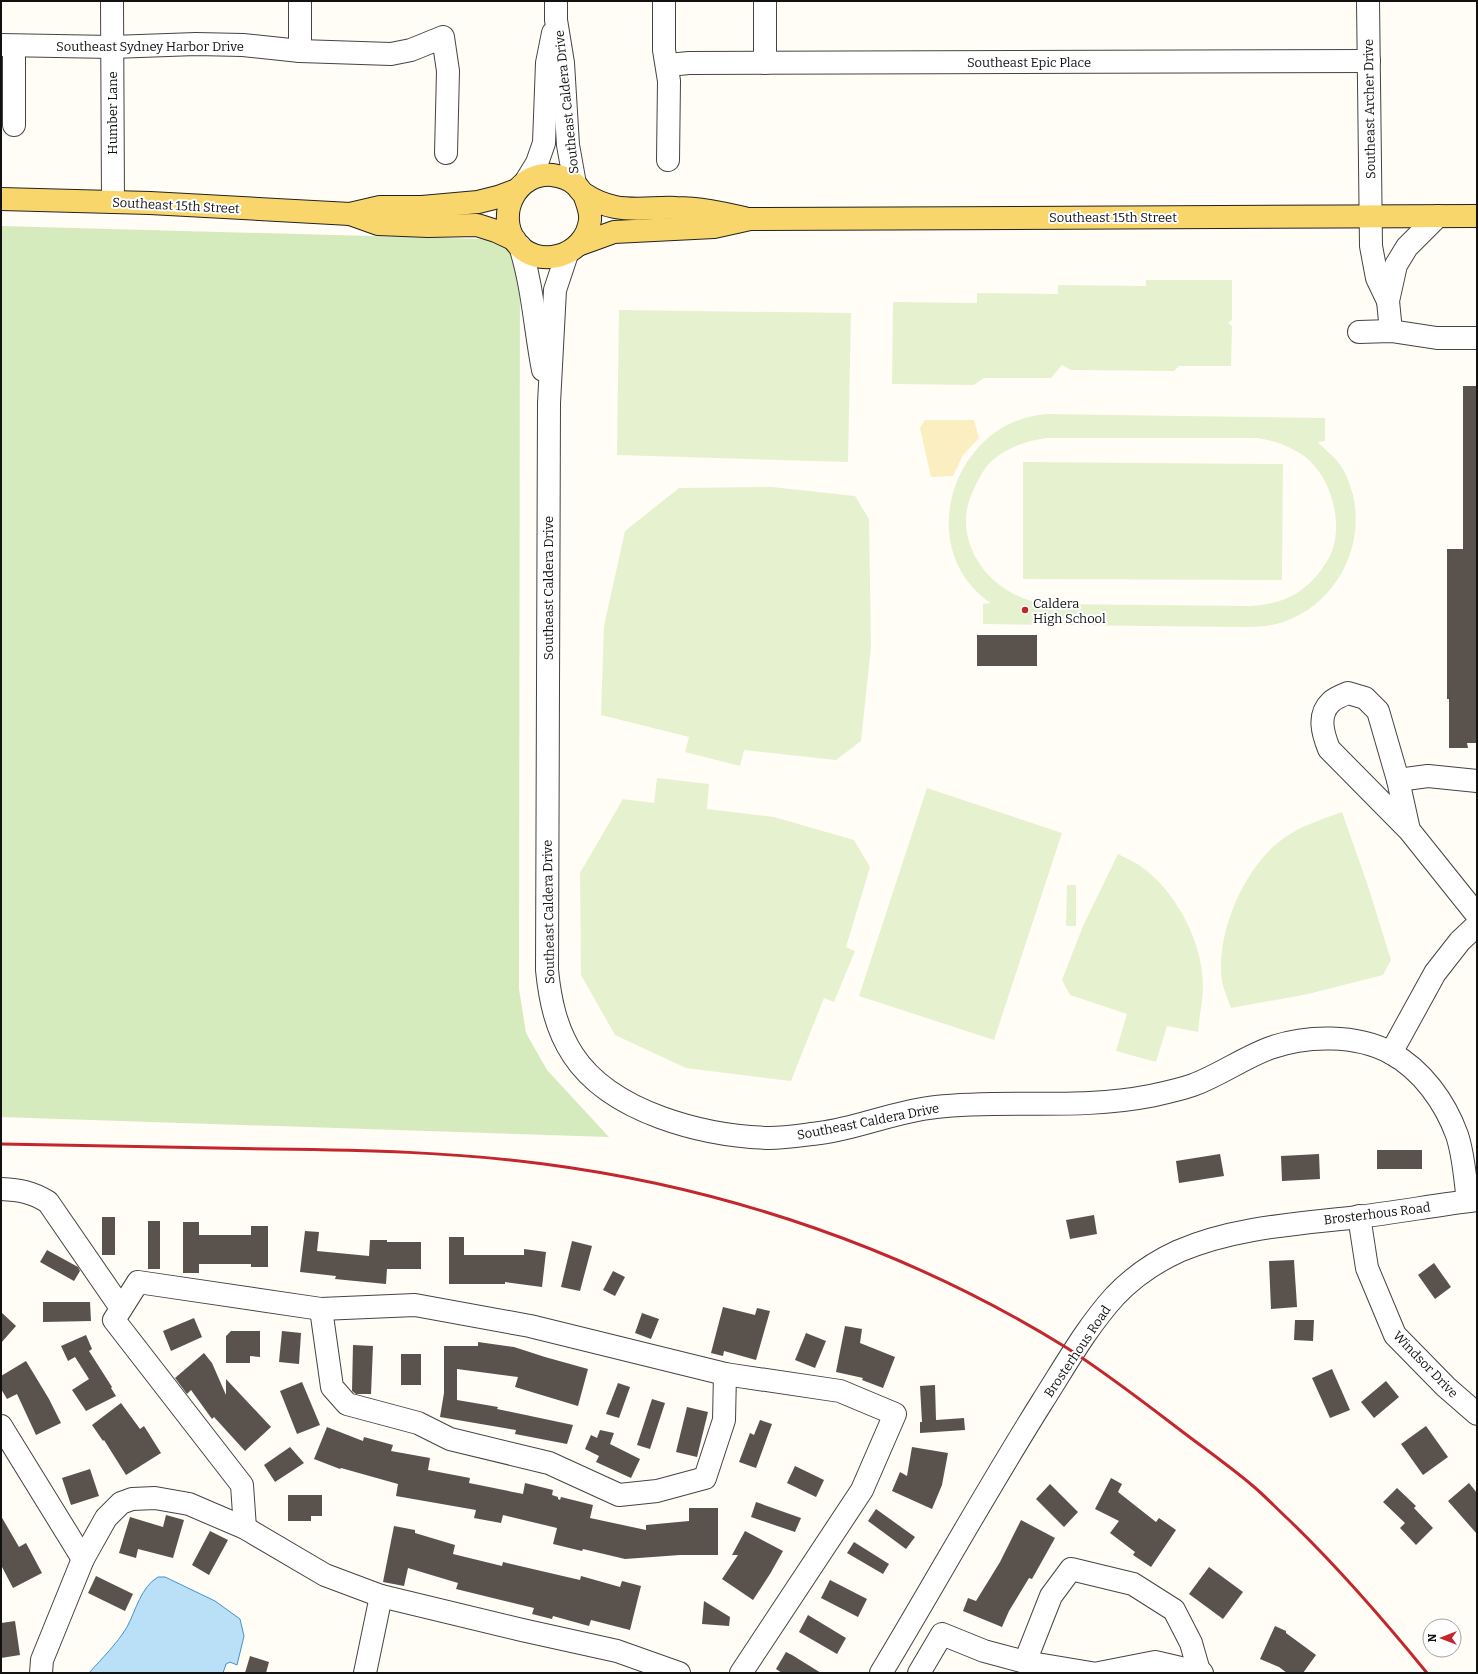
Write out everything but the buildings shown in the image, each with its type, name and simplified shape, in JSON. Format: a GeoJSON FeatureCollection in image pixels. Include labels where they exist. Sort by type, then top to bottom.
{"type":"FeatureCollection","features":[{"type":"Feature","properties":{"kind":"main road"},"geometry":{"type":"LineString","coordinates":[[551,175],[564,178],[579,189],[589,207],[590,220],[586,234],[573,249],[555,257],[542,257],[530,254],[517,243],[509,228],[507,214],[510,201],[521,185],[538,176],[551,175]]}},
{"type":"Feature","properties":{"kind":"main road","name":"Southeast 15th Street"},"geometry":{"type":"LineString","coordinates":[[1,199],[113,202],[350,214],[380,207],[443,206],[478,202],[498,197],[521,185]]}},
{"type":"Feature","properties":{"kind":"main road","name":"Southeast 15th Street"},"geometry":{"type":"LineString","coordinates":[[579,189],[600,202],[615,207],[632,209],[675,208],[707,210],[750,219],[1477,216]]}},
{"type":"Feature","properties":{"kind":"main road","name":"Southeast 15th Street"},"geometry":{"type":"LineString","coordinates":[[350,214],[378,224],[428,226],[477,225],[496,231],[517,243]]}},
{"type":"Feature","properties":{"kind":"main road","name":"Southeast 15th Street"},"geometry":{"type":"LineString","coordinates":[[573,249],[614,232],[714,227],[750,219]]}},
{"type":"Feature","properties":{"kind":"street","name":"Humber Lane"},"geometry":{"type":"LineString","coordinates":[[112,1],[113,202]]}},
{"type":"Feature","properties":{"kind":"street"},"geometry":{"type":"LineString","coordinates":[[300,1],[300,51]]}},
{"type":"Feature","properties":{"kind":"street"},"geometry":{"type":"LineString","coordinates":[[664,1],[664,50],[668,65],[668,160]]}},
{"type":"Feature","properties":{"kind":"street"},"geometry":{"type":"LineString","coordinates":[[765,1],[765,63]]}},
{"type":"Feature","properties":{"kind":"street","name":"Southeast Archer Drive"},"geometry":{"type":"LineString","coordinates":[[1368,1],[1371,246],[1377,278],[1388,301]]}},
{"type":"Feature","properties":{"kind":"street","name":"Southeast Caldera Drive"},"geometry":{"type":"LineString","coordinates":[[521,185],[537,163],[544,143],[547,63],[556,10]]}},
{"type":"Feature","properties":{"kind":"street","name":"Southeast Caldera Drive"},"geometry":{"type":"LineString","coordinates":[[556,10],[563,63],[568,145],[579,189]]}},
{"type":"Feature","properties":{"kind":"street","name":"Southeast Sydney Harbor Drive"},"geometry":{"type":"LineString","coordinates":[[8,45],[243,45],[300,51],[391,54],[411,50],[443,37],[448,71],[446,153]]}},
{"type":"Feature","properties":{"kind":"street"},"geometry":{"type":"LineString","coordinates":[[8,45],[14,125]]}},
{"type":"Feature","properties":{"kind":"street","name":"Southeast Epic Place"},"geometry":{"type":"LineString","coordinates":[[668,65],[689,63],[1369,62]]}},
{"type":"Feature","properties":{"kind":"street"},"geometry":{"type":"LineString","coordinates":[[1390,331],[1388,301],[1396,265],[1400,256],[1407,247],[1438,216]]}},
{"type":"Feature","properties":{"kind":"street","name":"Southeast Caldera Drive"},"geometry":{"type":"LineString","coordinates":[[517,243],[531,290],[537,337],[549,403]]}},
{"type":"Feature","properties":{"kind":"street","name":"Southeast Caldera Drive"},"geometry":{"type":"LineString","coordinates":[[573,249],[555,290],[549,403],[547,970],[550,1001],[560,1029],[572,1054],[587,1073],[606,1089],[636,1106],[693,1128],[721,1134],[773,1138],[824,1133],[932,1107],[966,1104],[1094,1103],[1122,1101],[1172,1091],[1194,1084],[1270,1048],[1300,1040],[1324,1038],[1347,1040],[1370,1045],[1390,1053],[1407,1065],[1432,1087],[1446,1110],[1462,1153],[1473,1201]]}},
{"type":"Feature","properties":{"kind":"street"},"geometry":{"type":"LineString","coordinates":[[1358,332],[1390,331],[1437,338],[1477,338]]}},
{"type":"Feature","properties":{"kind":"street"},"geometry":{"type":"LineString","coordinates":[[1409,830],[1398,780],[1378,711],[1365,698],[1348,693],[1331,702],[1323,715],[1323,734],[1329,749],[1409,830],[1477,915]]}},
{"type":"Feature","properties":{"kind":"street"},"geometry":{"type":"LineString","coordinates":[[1398,780],[1428,776],[1477,781]]}},
{"type":"Feature","properties":{"kind":"street"},"geometry":{"type":"LineString","coordinates":[[1390,1053],[1435,973],[1460,940],[1477,925]]}},
{"type":"Feature","properties":{"kind":"street"},"geometry":{"type":"LineString","coordinates":[[1,1189],[35,1194],[48,1202],[121,1308]]}},
{"type":"Feature","properties":{"kind":"street","name":"Brosterhous Road"},"geometry":{"type":"LineString","coordinates":[[881,1673],[1007,1457],[1089,1330],[1105,1308],[1126,1286],[1160,1261],[1178,1251],[1210,1240],[1263,1228],[1473,1201]]}},
{"type":"Feature","properties":{"kind":"street","name":"Windsor Drive"},"geometry":{"type":"LineString","coordinates":[[1359,1216],[1368,1268],[1395,1335],[1446,1387],[1477,1414]]}},
{"type":"Feature","properties":{"kind":"street"},"geometry":{"type":"LineString","coordinates":[[245,1528],[242,1485],[114,1320],[138,1282],[321,1309],[415,1305],[530,1326],[725,1374],[840,1391],[895,1414],[862,1490],[741,1673]]}},
{"type":"Feature","properties":{"kind":"street"},"geometry":{"type":"LineString","coordinates":[[321,1309],[332,1387],[347,1404],[418,1423],[450,1439],[549,1463],[619,1495],[657,1490],[705,1478],[724,1420],[725,1374]]}},
{"type":"Feature","properties":{"kind":"street"},"geometry":{"type":"LineString","coordinates":[[1,1426],[83,1559]]}},
{"type":"Feature","properties":{"kind":"street"},"geometry":{"type":"LineString","coordinates":[[41,1673],[42,1660],[83,1559],[106,1518],[120,1503],[132,1499],[155,1498],[189,1504],[245,1528],[325,1575],[381,1596],[617,1651],[680,1673]]}},
{"type":"Feature","properties":{"kind":"street"},"geometry":{"type":"LineString","coordinates":[[1025,1662],[1051,1596],[1071,1569],[1133,1584],[1174,1610],[1191,1643],[1200,1672],[1155,1662],[1100,1673]]}},
{"type":"Feature","properties":{"kind":"street"},"geometry":{"type":"LineString","coordinates":[[365,1673],[381,1596]]}},
{"type":"Feature","properties":{"kind":"street"},"geometry":{"type":"LineString","coordinates":[[919,1673],[942,1634],[984,1651],[1025,1662],[1059,1670],[1091,1673]]}},
{"type":"Feature","properties":{"kind":"green space"},"geometry":{"type":"Polygon","coordinates":[[[1,226],[481,239],[502,243],[520,252],[519,989],[526,1033],[547,1070],[609,1137],[1,1117],[1,226]]]}},
{"type":"Feature","properties":{"kind":"green space"},"geometry":{"type":"Polygon","coordinates":[[[1146,280],[1232,280],[1232,320],[1228,323],[1232,326],[1231,366],[1179,366],[1174,371],[1071,370],[1062,365],[1051,378],[984,378],[974,385],[892,384],[893,302],[977,303],[977,293],[1058,294],[1058,285],[1146,286],[1146,280]]]}},
{"type":"Feature","properties":{"kind":"green space"},"geometry":{"type":"Polygon","coordinates":[[[619,310],[851,313],[848,462],[617,455],[619,310]]]}},
{"type":"Feature","properties":{"kind":"green space"},"geometry":{"type":"Polygon","coordinates":[[[1040,415],[1325,418],[1325,441],[1318,442],[1336,460],[1345,473],[1353,495],[1356,514],[1355,534],[1351,552],[1343,570],[1333,586],[1320,600],[1304,612],[1286,621],[1268,626],[1238,627],[983,624],[983,604],[991,603],[971,585],[958,564],[950,541],[949,517],[953,492],[963,469],[978,448],[997,431],[1008,424],[1040,415]],[[1047,438],[1033,440],[1019,445],[994,459],[985,469],[978,481],[967,507],[966,525],[969,543],[977,559],[988,574],[1002,586],[1018,596],[1036,602],[1054,604],[1250,606],[1280,601],[1297,593],[1313,580],[1326,563],[1332,551],[1335,539],[1335,513],[1328,487],[1321,475],[1304,456],[1287,446],[1269,440],[1256,438],[1047,438]]]}},
{"type":"Feature","properties":{"kind":"green space"},"geometry":{"type":"Polygon","coordinates":[[[1023,462],[1283,464],[1282,580],[1023,579],[1023,462]]]}},
{"type":"Feature","properties":{"kind":"green space"},"geometry":{"type":"Polygon","coordinates":[[[772,487],[855,496],[869,519],[871,647],[861,741],[836,760],[744,750],[740,766],[685,752],[689,737],[601,715],[604,626],[625,531],[679,488],[772,487]]]}},
{"type":"Feature","properties":{"kind":"green space"},"geometry":{"type":"Polygon","coordinates":[[[657,778],[709,784],[707,809],[774,817],[854,840],[870,867],[846,947],[855,951],[834,1002],[824,998],[791,1081],[686,1068],[615,1035],[581,975],[580,873],[623,799],[654,803],[657,778]]]}},
{"type":"Feature","properties":{"kind":"green space"},"geometry":{"type":"Polygon","coordinates":[[[927,788],[1062,833],[994,1040],[859,996],[927,788]]]}},
{"type":"Feature","properties":{"kind":"green space"},"geometry":{"type":"Polygon","coordinates":[[[1342,812],[1367,883],[1391,960],[1383,975],[1308,994],[1231,1008],[1222,982],[1221,963],[1223,943],[1235,902],[1245,883],[1256,866],[1270,850],[1284,838],[1305,826],[1342,812]]]}},
{"type":"Feature","properties":{"kind":"green space"},"geometry":{"type":"Polygon","coordinates":[[[1118,854],[1144,868],[1169,894],[1179,908],[1194,938],[1202,970],[1203,992],[1198,1032],[1167,1026],[1156,1062],[1116,1051],[1127,1014],[1070,995],[1062,980],[1083,926],[1118,854]]]}},
{"type":"Feature","properties":{"kind":"green space"},"geometry":{"type":"Polygon","coordinates":[[[1067,885],[1076,885],[1076,926],[1066,926],[1067,885]]]}},
{"type":"Feature","properties":{"kind":"sand"},"geometry":{"type":"Polygon","coordinates":[[[925,420],[974,420],[979,438],[963,455],[953,476],[931,477],[920,428],[925,420]]]}},
{"type":"Feature","properties":{"kind":"water"},"geometry":{"type":"Polygon","coordinates":[[[158,1577],[165,1577],[215,1601],[240,1619],[244,1636],[237,1665],[230,1662],[226,1664],[223,1673],[89,1673],[123,1633],[143,1593],[152,1581],[158,1577]]]}},
{"type":"Feature","properties":{"kind":"railway"},"geometry":{"type":"LineString","coordinates":[[1,1144],[375,1151],[442,1154],[510,1160],[613,1175],[681,1189],[749,1207],[815,1228],[881,1253],[944,1281],[1007,1313],[1067,1348],[1120,1384],[1233,1470],[1262,1494],[1307,1537],[1377,1613],[1427,1673]]}},
{"type":"Feature","properties":{"kind":"place","name":"Caldera High School"},"geometry":{"type":"Point","coordinates":[1025,610]}}]}
